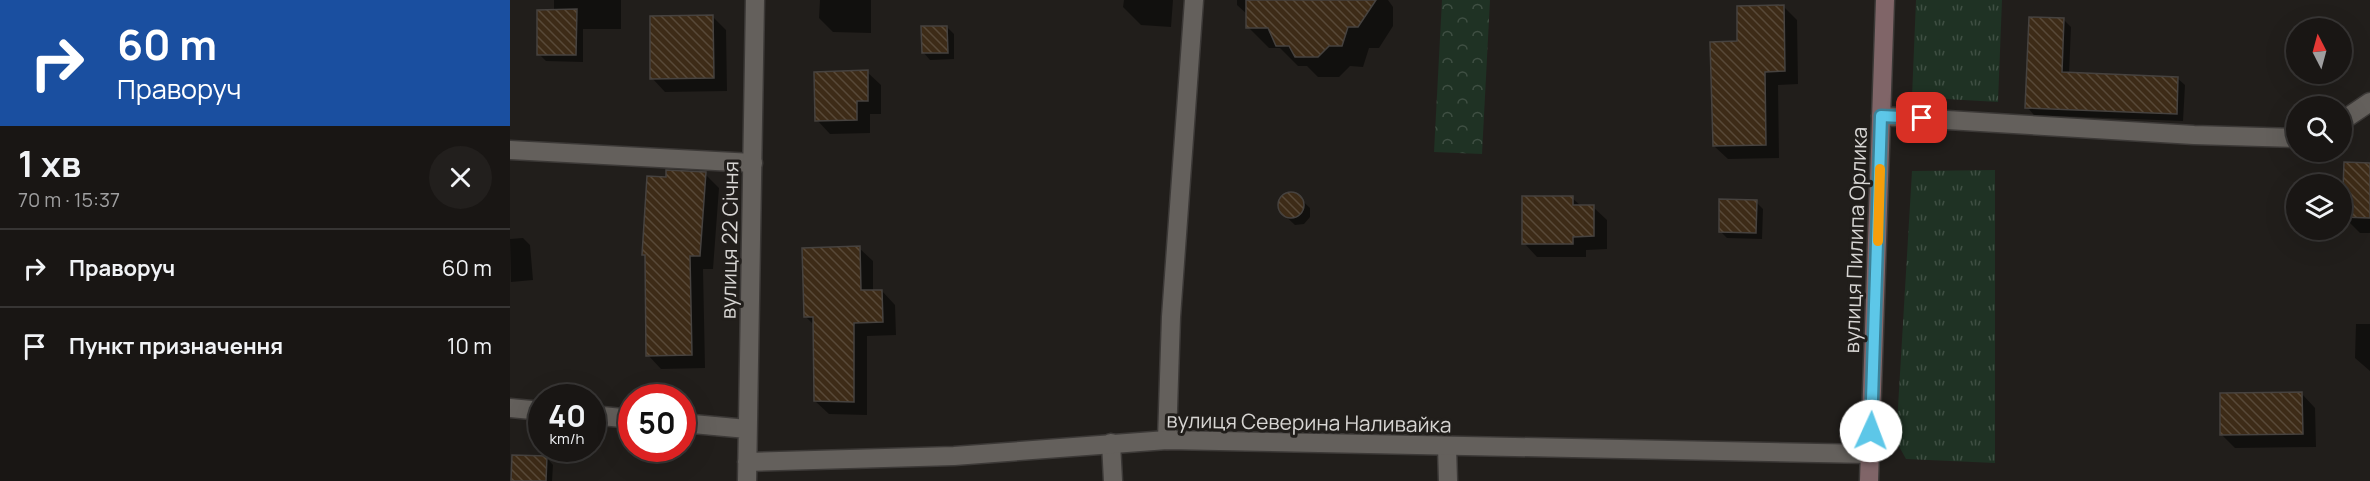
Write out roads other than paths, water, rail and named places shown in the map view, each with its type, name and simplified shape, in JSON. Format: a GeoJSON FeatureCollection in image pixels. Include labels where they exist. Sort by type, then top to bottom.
{"type":"FeatureCollection","features":[{"type":"Feature","properties":{"kind":"main road","name":"вулиця Пилипа Орлика"},"geometry":{"type":"LineString","coordinates":[[1869,481],[1885,0]]}},
{"type":"Feature","properties":{"kind":"street","name":"вулиця 22 Січня"},"geometry":{"type":"LineString","coordinates":[[747,481],[755,0]]}},
{"type":"Feature","properties":{"kind":"street"},"geometry":{"type":"LineString","coordinates":[[1167,440],[1171,317],[1194,0]]}},
{"type":"Feature","properties":{"kind":"street"},"geometry":{"type":"LineString","coordinates":[[2352,114],[2370,102]]}},
{"type":"Feature","properties":{"kind":"street"},"geometry":{"type":"LineString","coordinates":[[1881,116],[2194,135],[2286,138]]}},
{"type":"Feature","properties":{"kind":"street"},"geometry":{"type":"LineString","coordinates":[[510,150],[753,163]]}},
{"type":"Feature","properties":{"kind":"street"},"geometry":{"type":"LineString","coordinates":[[510,408],[528,410]]}},
{"type":"Feature","properties":{"kind":"street"},"geometry":{"type":"LineString","coordinates":[[696,424],[747,429]]}},
{"type":"Feature","properties":{"kind":"street","name":"вулиця Северина Наливайка"},"geometry":{"type":"LineString","coordinates":[[747,462],[954,456],[1167,440],[1870,454]]}},
{"type":"Feature","properties":{"kind":"street"},"geometry":{"type":"LineString","coordinates":[[1111,443],[1113,481]]}},
{"type":"Feature","properties":{"kind":"street"},"geometry":{"type":"LineString","coordinates":[[1448,447],[1448,481]]}}]}
